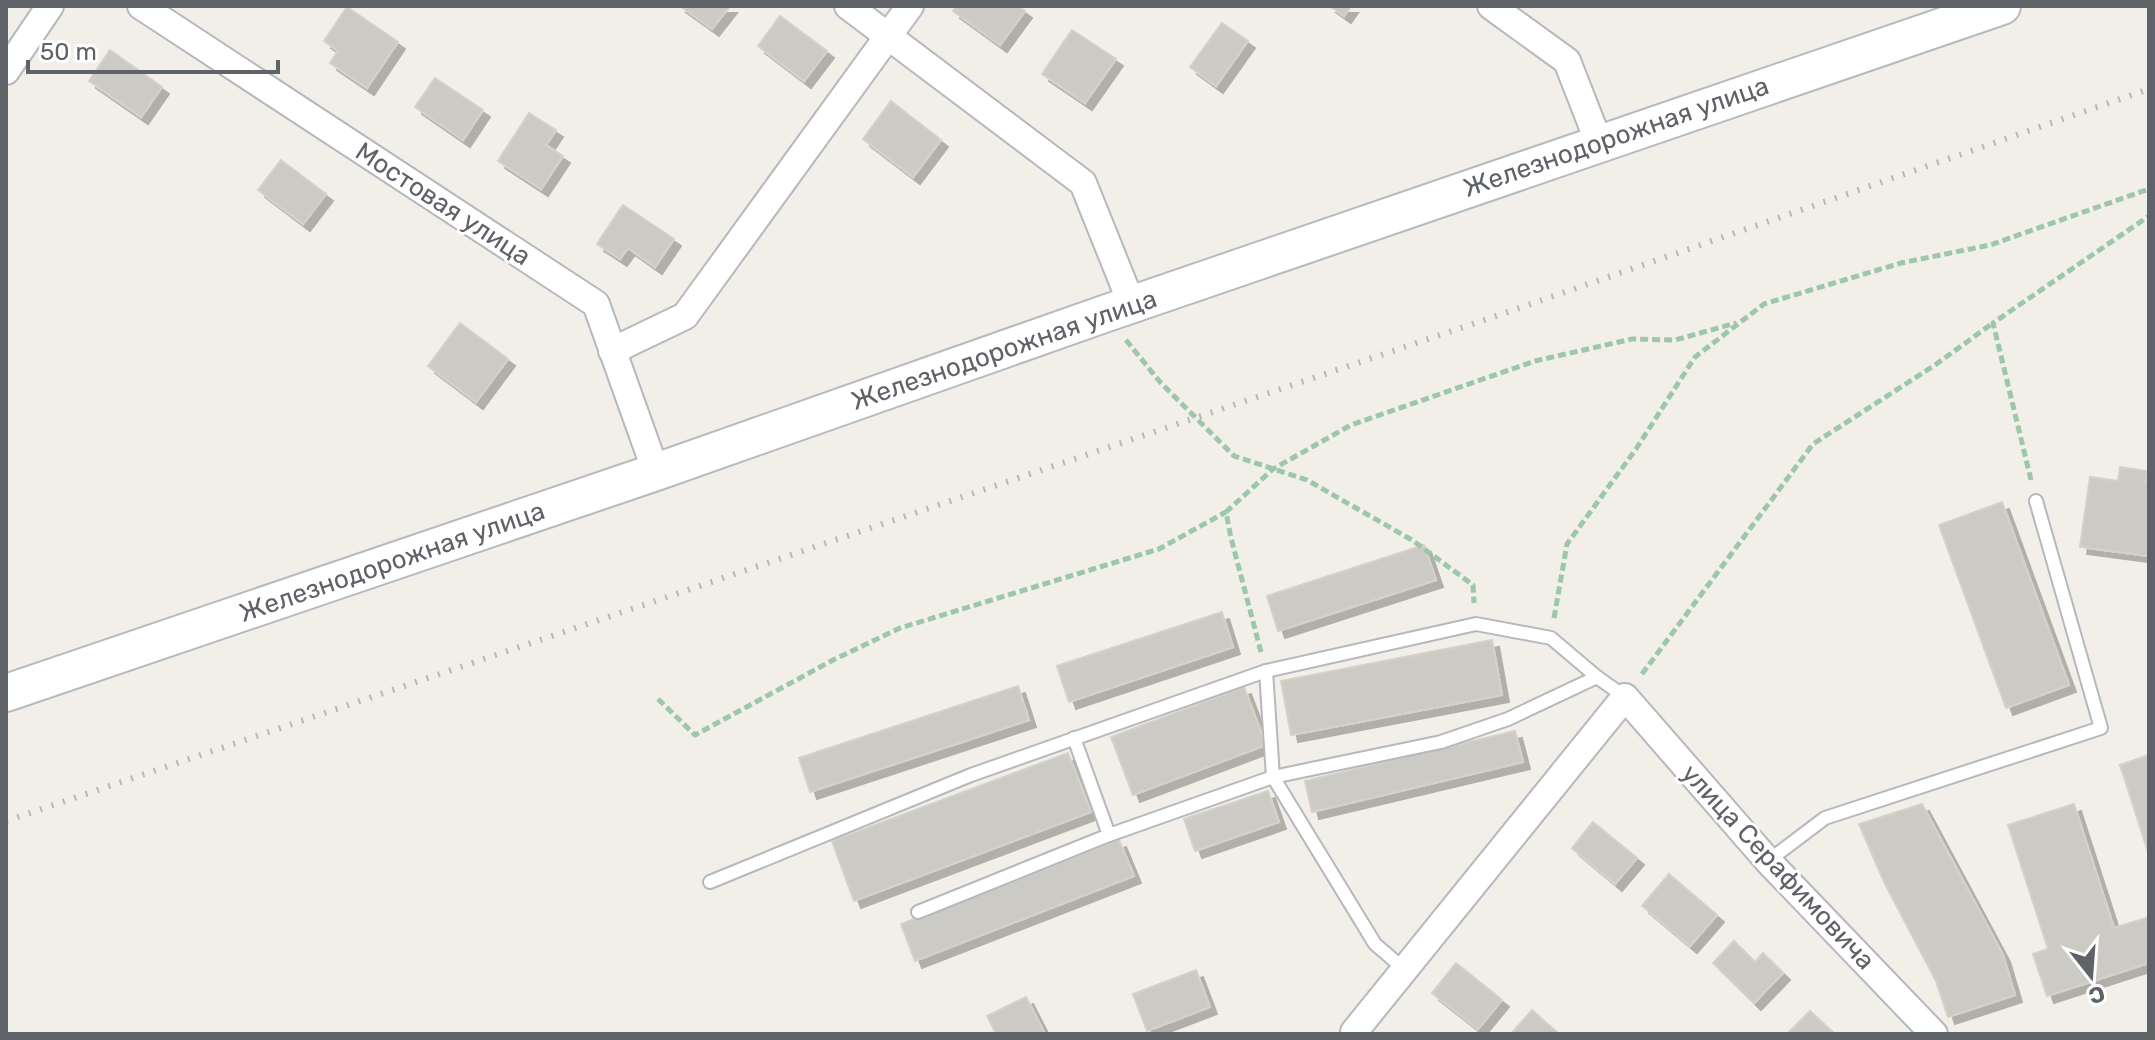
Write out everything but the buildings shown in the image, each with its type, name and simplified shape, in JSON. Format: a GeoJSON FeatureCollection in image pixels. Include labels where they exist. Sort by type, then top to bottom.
{"type":"FeatureCollection","features":[{"type":"Feature","properties":{"kind":"street"},"geometry":{"type":"LineString","coordinates":[[6,71],[50,6]]}},
{"type":"Feature","properties":{"kind":"street","name":"Мостовая улица"},"geometry":{"type":"LineString","coordinates":[[141,6],[596,304],[656,472]]}},
{"type":"Feature","properties":{"kind":"street"},"geometry":{"type":"LineString","coordinates":[[848,6],[1083,183],[1118,309]]}},
{"type":"Feature","properties":{"kind":"street"},"geometry":{"type":"LineString","coordinates":[[612,351],[685,316],[910,6]]}},
{"type":"Feature","properties":{"kind":"street"},"geometry":{"type":"LineString","coordinates":[[1491,6],[1567,61],[1599,143]]}},
{"type":"Feature","properties":{"kind":"street","name":"Железнодорожная улица"},"geometry":{"type":"LineString","coordinates":[[6,693],[656,472],[1118,309],[2002,6]]}},
{"type":"Feature","properties":{"kind":"street"},"geometry":{"type":"LineString","coordinates":[[1353,1033],[1625,697]]}},
{"type":"Feature","properties":{"kind":"street","name":"улица Серафимовича"},"geometry":{"type":"LineString","coordinates":[[1625,697],[1768,861],[1934,1034]]}},
{"type":"Feature","properties":{"kind":"lane"},"geometry":{"type":"LineString","coordinates":[[1768,861],[1825,818],[2101,728],[2036,501]]}},
{"type":"Feature","properties":{"kind":"lane"},"geometry":{"type":"LineString","coordinates":[[710,882],[971,775],[1266,671],[1476,624],[1551,638],[1625,697]]}},
{"type":"Feature","properties":{"kind":"lane"},"geometry":{"type":"LineString","coordinates":[[1266,671],[1273,777],[1375,944],[1404,969]]}},
{"type":"Feature","properties":{"kind":"lane"},"geometry":{"type":"LineString","coordinates":[[918,912],[1109,835],[1273,777],[1441,742],[1508,719],[1597,677]]}},
{"type":"Feature","properties":{"kind":"lane"},"geometry":{"type":"LineString","coordinates":[[1074,738],[1109,835]]}},
{"type":"Feature","properties":{"kind":"path"},"geometry":{"type":"LineString","coordinates":[[1551,638],[1567,544],[1636,449],[1695,357],[1764,304],[1901,263],[1990,245],[2149,189]]}},
{"type":"Feature","properties":{"kind":"path"},"geometry":{"type":"LineString","coordinates":[[1625,697],[1813,444],[1935,365],[2149,216]]}},
{"type":"Feature","properties":{"kind":"path"},"geometry":{"type":"LineString","coordinates":[[1118,309],[1160,382],[1234,456],[1307,480],[1399,532],[1473,585],[1476,624]]}},
{"type":"Feature","properties":{"kind":"path"},"geometry":{"type":"LineString","coordinates":[[658,699],[695,735],[833,660],[900,628],[1159,549],[1226,512],[1273,469],[1351,425],[1535,361],[1632,339],[1675,340],[1741,322]]}},
{"type":"Feature","properties":{"kind":"path"},"geometry":{"type":"LineString","coordinates":[[1993,323],[2036,501]]}},
{"type":"Feature","properties":{"kind":"path"},"geometry":{"type":"LineString","coordinates":[[1226,512],[1266,671]]}},
{"type":"Feature","properties":{"kind":"railway"},"geometry":{"type":"LineString","coordinates":[[6,821],[1502,314],[2149,89]]}}]}
